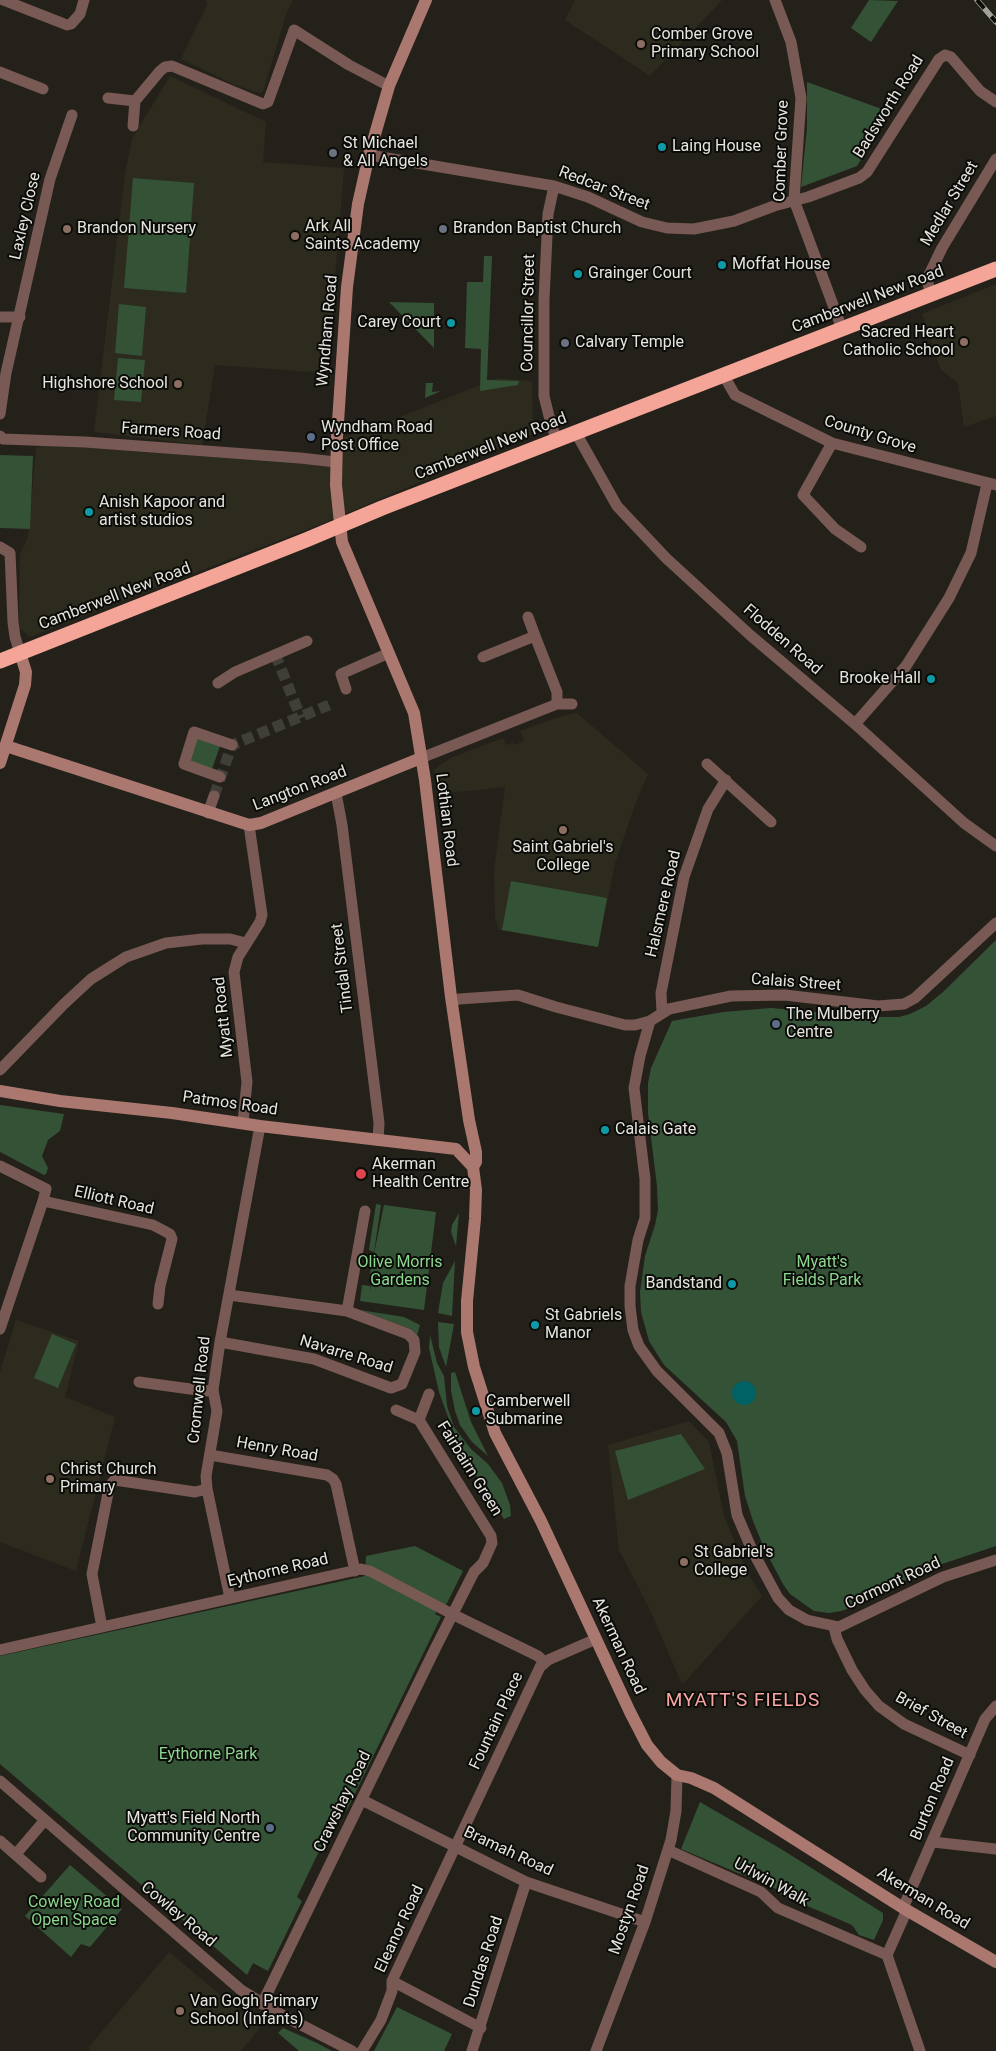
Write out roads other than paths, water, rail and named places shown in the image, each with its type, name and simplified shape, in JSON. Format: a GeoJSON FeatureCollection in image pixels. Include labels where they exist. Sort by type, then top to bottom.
{"type":"FeatureCollection","features":[{"type":"Feature","properties":{"kind":"highway","name":"Camberwell New Road"},"geometry":{"type":"LineString","coordinates":[[0,661],[557,440],[996,269]]}},
{"type":"Feature","properties":{"kind":"street"},"geometry":{"type":"LineString","coordinates":[[4,0],[67,25],[71,24],[80,14],[84,0]]}},
{"type":"Feature","properties":{"kind":"street","name":"Wyndham Road"},"geometry":{"type":"LineString","coordinates":[[340,526],[336,462],[347,288],[358,204],[369,155],[389,86],[426,0]]}},
{"type":"Feature","properties":{"kind":"street","name":"Comber Grove"},"geometry":{"type":"LineString","coordinates":[[776,0],[791,42],[801,98],[794,200],[842,329]]}},
{"type":"Feature","properties":{"kind":"street"},"geometry":{"type":"LineString","coordinates":[[133,126],[135,101],[165,67],[172,66],[263,104],[268,102],[294,30],[349,65],[389,86]]}},
{"type":"Feature","properties":{"kind":"street","name":"Badsworth Road"},"geometry":{"type":"LineString","coordinates":[[794,200],[808,197],[859,178],[867,172],[938,60],[945,55],[951,57],[976,88],[996,102]]}},
{"type":"Feature","properties":{"kind":"street"},"geometry":{"type":"LineString","coordinates":[[0,72],[43,89]]}},
{"type":"Feature","properties":{"kind":"street"},"geometry":{"type":"LineString","coordinates":[[108,98],[135,101]]}},
{"type":"Feature","properties":{"kind":"street","name":"Laxley Close"},"geometry":{"type":"LineString","coordinates":[[0,414],[6,374],[50,179],[72,115]]}},
{"type":"Feature","properties":{"kind":"street","name":"Redcar Street"},"geometry":{"type":"LineString","coordinates":[[369,155],[554,186],[588,197],[642,222],[678,229],[721,225],[794,200]]}},
{"type":"Feature","properties":{"kind":"street","name":"Medlar Street"},"geometry":{"type":"LineString","coordinates":[[931,294],[928,277],[942,248],[996,159]]}},
{"type":"Feature","properties":{"kind":"street","name":"Councillor Street"},"geometry":{"type":"LineString","coordinates":[[554,186],[548,214],[544,300],[544,396],[557,440]]}},
{"type":"Feature","properties":{"kind":"street"},"geometry":{"type":"LineString","coordinates":[[0,317],[20,316]]}},
{"type":"Feature","properties":{"kind":"street","name":"County Grove"},"geometry":{"type":"LineString","coordinates":[[724,376],[735,395],[832,443],[992,485]]}},
{"type":"Feature","properties":{"kind":"street","name":"Flodden Road"},"geometry":{"type":"LineString","coordinates":[[576,433],[617,506],[666,558],[750,635],[855,724],[964,823],[996,846]]}},
{"type":"Feature","properties":{"kind":"street","name":"Farmers Road"},"geometry":{"type":"LineString","coordinates":[[2,438],[95,443],[336,462]]}},
{"type":"Feature","properties":{"kind":"street"},"geometry":{"type":"LineString","coordinates":[[832,443],[803,495],[835,529],[861,547]]}},
{"type":"Feature","properties":{"kind":"street"},"geometry":{"type":"LineString","coordinates":[[855,724],[906,666],[950,598],[971,553],[992,485]]}},
{"type":"Feature","properties":{"kind":"street","name":"Lothian Road"},"geometry":{"type":"LineString","coordinates":[[340,526],[342,542],[414,713],[471,1131]]}},
{"type":"Feature","properties":{"kind":"street"},"geometry":{"type":"LineString","coordinates":[[0,548],[10,553],[15,637],[26,672],[26,685],[0,763]]}},
{"type":"Feature","properties":{"kind":"street"},"geometry":{"type":"LineString","coordinates":[[528,617],[557,692],[557,704]]}},
{"type":"Feature","properties":{"kind":"street"},"geometry":{"type":"LineString","coordinates":[[483,657],[536,636]]}},
{"type":"Feature","properties":{"kind":"street"},"geometry":{"type":"LineString","coordinates":[[218,683],[235,672],[307,641]]}},
{"type":"Feature","properties":{"kind":"street"},"geometry":{"type":"LineString","coordinates":[[346,689],[341,674],[389,653]]}},
{"type":"Feature","properties":{"kind":"street","name":"Langton Road"},"geometry":{"type":"LineString","coordinates":[[6,746],[249,825],[261,823],[557,704],[572,704]]}},
{"type":"Feature","properties":{"kind":"street"},"geometry":{"type":"LineString","coordinates":[[220,777],[184,764],[194,732],[232,746]]}},
{"type":"Feature","properties":{"kind":"street"},"geometry":{"type":"LineString","coordinates":[[707,764],[771,822]]}},
{"type":"Feature","properties":{"kind":"street","name":"Halsmere Road"},"geometry":{"type":"LineString","coordinates":[[662,1012],[660,993],[684,877],[708,808],[726,780]]}},
{"type":"Feature","properties":{"kind":"street","name":"Tindal Street"},"geometry":{"type":"LineString","coordinates":[[336,793],[342,825],[378,1123],[378,1140]]}},
{"type":"Feature","properties":{"kind":"street"},"geometry":{"type":"LineString","coordinates":[[208,813],[214,796]]}},
{"type":"Feature","properties":{"kind":"street","name":"Myatt Road"},"geometry":{"type":"LineString","coordinates":[[243,1122],[247,1082],[234,972],[238,957],[260,922],[262,915],[249,825]]}},
{"type":"Feature","properties":{"kind":"street","name":"Calais Street"},"geometry":{"type":"LineString","coordinates":[[453,1001],[518,995],[556,1007],[635,1026],[650,1021],[670,1008],[716,999],[754,995],[786,995],[878,1006],[904,1004],[915,998],[996,923]]}},
{"type":"Feature","properties":{"kind":"street"},"geometry":{"type":"LineString","coordinates":[[0,1070],[57,1010],[91,979],[126,957],[166,943],[202,939],[230,939],[246,943]]}},
{"type":"Feature","properties":{"kind":"street","name":"Cormont Road"},"geometry":{"type":"LineString","coordinates":[[650,1021],[640,1056],[634,1088],[646,1179],[645,1218],[638,1240],[630,1286],[633,1330],[639,1346],[657,1371],[719,1433],[727,1453],[736,1516],[778,1598],[789,1610],[797,1615],[815,1623],[834,1627],[850,1623],[943,1577],[996,1560]]}},
{"type":"Feature","properties":{"kind":"street","name":"Patmos Road"},"geometry":{"type":"LineString","coordinates":[[0,1092],[60,1101],[243,1122],[260,1126],[456,1148]]}},
{"type":"Feature","properties":{"kind":"street","name":"Cromwell Road"},"geometry":{"type":"LineString","coordinates":[[230,1598],[206,1489],[206,1476],[217,1411],[213,1390],[220,1342],[260,1126]]}},
{"type":"Feature","properties":{"kind":"street"},"geometry":{"type":"LineString","coordinates":[[471,1131],[463,1145],[456,1148],[473,1167]]}},
{"type":"Feature","properties":{"kind":"street","name":"Akerman Road"},"geometry":{"type":"LineString","coordinates":[[471,1131],[476,1152],[476,1162],[473,1167],[476,1190],[467,1301],[468,1332],[474,1367],[495,1433],[541,1521],[647,1745],[661,1762],[677,1775],[691,1778],[714,1788],[905,1909],[996,1962]]}},
{"type":"Feature","properties":{"kind":"street"},"geometry":{"type":"LineString","coordinates":[[0,1166],[46,1189],[0,1329]]}},
{"type":"Feature","properties":{"kind":"street","name":"Elliott Road"},"geometry":{"type":"LineString","coordinates":[[43,1201],[153,1225],[170,1234],[172,1239],[160,1286],[158,1304]]}},
{"type":"Feature","properties":{"kind":"street"},"geometry":{"type":"LineString","coordinates":[[229,1295],[347,1311],[365,1211]]}},
{"type":"Feature","properties":{"kind":"street","name":"Navarre Road"},"geometry":{"type":"LineString","coordinates":[[220,1342],[314,1359],[391,1388],[402,1384],[415,1352],[415,1344],[412,1337],[401,1330],[347,1311]]}},
{"type":"Feature","properties":{"kind":"street"},"geometry":{"type":"LineString","coordinates":[[139,1382],[205,1391],[213,1390]]}},
{"type":"Feature","properties":{"kind":"street","name":"Fairbairn Green"},"geometry":{"type":"LineString","coordinates":[[419,1420],[429,1394]]}},
{"type":"Feature","properties":{"kind":"street","name":"Fairbairn Green"},"geometry":{"type":"LineString","coordinates":[[396,1410],[419,1420],[492,1539],[484,1560],[474,1572],[454,1615]]}},
{"type":"Feature","properties":{"kind":"street","name":"Henry Road"},"geometry":{"type":"LineString","coordinates":[[210,1455],[327,1475],[333,1479],[336,1484],[354,1571]]}},
{"type":"Feature","properties":{"kind":"street"},"geometry":{"type":"LineString","coordinates":[[102,1627],[92,1574],[109,1488],[112,1483],[115,1480],[195,1492],[206,1489]]}},
{"type":"Feature","properties":{"kind":"street","name":"Eythorne Road"},"geometry":{"type":"LineString","coordinates":[[0,1650],[361,1569],[370,1571],[538,1656],[544,1662]]}},
{"type":"Feature","properties":{"kind":"street","name":"Crawshay Road"},"geometry":{"type":"LineString","coordinates":[[262,2004],[454,1615]]}},
{"type":"Feature","properties":{"kind":"street","name":"Brief Street"},"geometry":{"type":"LineString","coordinates":[[834,1627],[836,1639],[852,1670],[865,1690],[879,1706],[904,1724],[970,1755]]}},
{"type":"Feature","properties":{"kind":"street","name":"Fountain Place"},"geometry":{"type":"LineString","coordinates":[[456,1847],[544,1662],[596,1638]]}},
{"type":"Feature","properties":{"kind":"street","name":"Burton Road"},"geometry":{"type":"LineString","coordinates":[[887,1955],[970,1755],[986,1719],[996,1706]]}},
{"type":"Feature","properties":{"kind":"street","name":"Mostyn Road"},"geometry":{"type":"LineString","coordinates":[[596,2051],[644,1922],[668,1850],[675,1821],[677,1775]]}},
{"type":"Feature","properties":{"kind":"street","name":"Cowley Road"},"geometry":{"type":"LineString","coordinates":[[0,1781],[241,1990],[262,2004],[352,2051]]}},
{"type":"Feature","properties":{"kind":"street","name":"Bramah Road"},"geometry":{"type":"LineString","coordinates":[[362,1800],[526,1882],[644,1922]]}},
{"type":"Feature","properties":{"kind":"street"},"geometry":{"type":"LineString","coordinates":[[16,1854],[45,1820]]}},
{"type":"Feature","properties":{"kind":"street"},"geometry":{"type":"LineString","coordinates":[[0,1841],[41,1877]]}},
{"type":"Feature","properties":{"kind":"street"},"geometry":{"type":"LineString","coordinates":[[933,1842],[996,1849]]}},
{"type":"Feature","properties":{"kind":"street","name":"Eleanor Road"},"geometry":{"type":"LineString","coordinates":[[362,2051],[384,2012],[392,1991],[392,1981],[456,1847]]}},
{"type":"Feature","properties":{"kind":"street","name":"Urlwin Walk"},"geometry":{"type":"LineString","coordinates":[[668,1850],[761,1892],[778,1908],[887,1955]]}},
{"type":"Feature","properties":{"kind":"street","name":"Dundas Road"},"geometry":{"type":"LineString","coordinates":[[472,2051],[526,1882]]}},
{"type":"Feature","properties":{"kind":"street"},"geometry":{"type":"LineString","coordinates":[[887,1955],[920,2051]]}},
{"type":"Feature","properties":{"kind":"street"},"geometry":{"type":"LineString","coordinates":[[392,1981],[480,2028]]}},
{"type":"Feature","properties":{"kind":"water"},"geometry":{"type":"Polygon","coordinates":[[[744,1381],[752,1385],[756,1393],[752,1401],[744,1405],[736,1401],[732,1393],[736,1385],[744,1381]]]}},
{"type":"Feature","properties":{"kind":"tunnel"},"geometry":{"type":"LineString","coordinates":[[275,654],[301,718]]}},
{"type":"Feature","properties":{"kind":"tunnel"},"geometry":{"type":"LineString","coordinates":[[214,796],[232,745],[329,705]]}},
{"type":"Feature","properties":{"kind":"railway"},"geometry":{"type":"LineString","coordinates":[[977,0],[996,22]]}},
{"type":"Feature","properties":{"kind":"place","name":"Comber Grove Primary School"},"geometry":{"type":"Point","coordinates":[641,44]}},
{"type":"Feature","properties":{"kind":"place","name":"Laing House"},"geometry":{"type":"Point","coordinates":[662,147]}},
{"type":"Feature","properties":{"kind":"place","name":"St Michael & All Angels"},"geometry":{"type":"Point","coordinates":[333,153]}},
{"type":"Feature","properties":{"kind":"place","name":"Brandon Nursery"},"geometry":{"type":"Point","coordinates":[67,229]}},
{"type":"Feature","properties":{"kind":"place","name":"Brandon Baptist Church"},"geometry":{"type":"Point","coordinates":[443,229]}},
{"type":"Feature","properties":{"kind":"place","name":"Ark All Saints Academy"},"geometry":{"type":"Point","coordinates":[295,236]}},
{"type":"Feature","properties":{"kind":"place","name":"Moffat House"},"geometry":{"type":"Point","coordinates":[722,265]}},
{"type":"Feature","properties":{"kind":"place","name":"Grainger Court"},"geometry":{"type":"Point","coordinates":[578,274]}},
{"type":"Feature","properties":{"kind":"place","name":"Carey Court"},"geometry":{"type":"Point","coordinates":[451,323]}},
{"type":"Feature","properties":{"kind":"place","name":"Sacred Heart Catholic School"},"geometry":{"type":"Point","coordinates":[964,342]}},
{"type":"Feature","properties":{"kind":"place","name":"Calvary Temple"},"geometry":{"type":"Point","coordinates":[565,343]}},
{"type":"Feature","properties":{"kind":"place","name":"Highshore School"},"geometry":{"type":"Point","coordinates":[178,384]}},
{"type":"Feature","properties":{"kind":"place","name":"Wyndham Road Post Office"},"geometry":{"type":"Point","coordinates":[311,437]}},
{"type":"Feature","properties":{"kind":"place","name":"Anish Kapoor and artist studios"},"geometry":{"type":"Point","coordinates":[89,512]}},
{"type":"Feature","properties":{"kind":"place","name":"Brooke Hall"},"geometry":{"type":"Point","coordinates":[931,679]}},
{"type":"Feature","properties":{"kind":"place","name":"Saint Gabriel's College"},"geometry":{"type":"Point","coordinates":[563,830]}},
{"type":"Feature","properties":{"kind":"place","name":"The Mulberry Centre"},"geometry":{"type":"Point","coordinates":[776,1024]}},
{"type":"Feature","properties":{"kind":"place","name":"Calais Gate"},"geometry":{"type":"Point","coordinates":[605,1130]}},
{"type":"Feature","properties":{"kind":"place","name":"Akerman Health Centre"},"geometry":{"type":"Point","coordinates":[361,1174]}},
{"type":"Feature","properties":{"kind":"place","name":"Bandstand"},"geometry":{"type":"Point","coordinates":[732,1284]}},
{"type":"Feature","properties":{"kind":"place","name":"St Gabriels Manor"},"geometry":{"type":"Point","coordinates":[535,1325]}},
{"type":"Feature","properties":{"kind":"place","name":"Camberwell Submarine"},"geometry":{"type":"Point","coordinates":[476,1411]}},
{"type":"Feature","properties":{"kind":"place","name":"Christ Church Primary"},"geometry":{"type":"Point","coordinates":[50,1479]}},
{"type":"Feature","properties":{"kind":"place","name":"St Gabriel's College"},"geometry":{"type":"Point","coordinates":[684,1562]}},
{"type":"Feature","properties":{"kind":"place","name":"Myatt's Field North Community Centre"},"geometry":{"type":"Point","coordinates":[270,1828]}},
{"type":"Feature","properties":{"kind":"place","name":"Van Gogh Primary School (Infants)"},"geometry":{"type":"Point","coordinates":[180,2011]}},
{"type":"Feature","properties":{"kind":"district","name":"MYATT'S FIELDS"},"geometry":{"type":"Point","coordinates":[743,1701]}},
{"type":"Feature","properties":{"kind":"park label","name":"Olive Morris Gardens"},"geometry":{"type":"Point","coordinates":[400,1272]}},
{"type":"Feature","properties":{"kind":"park label","name":"Myatt's Fields Park"},"geometry":{"type":"Point","coordinates":[822,1272]}},
{"type":"Feature","properties":{"kind":"park label","name":"Eythorne Park"},"geometry":{"type":"Point","coordinates":[208,1755]}},
{"type":"Feature","properties":{"kind":"park label","name":"Cowley Road Open Space"},"geometry":{"type":"Point","coordinates":[74,1912]}}]}
